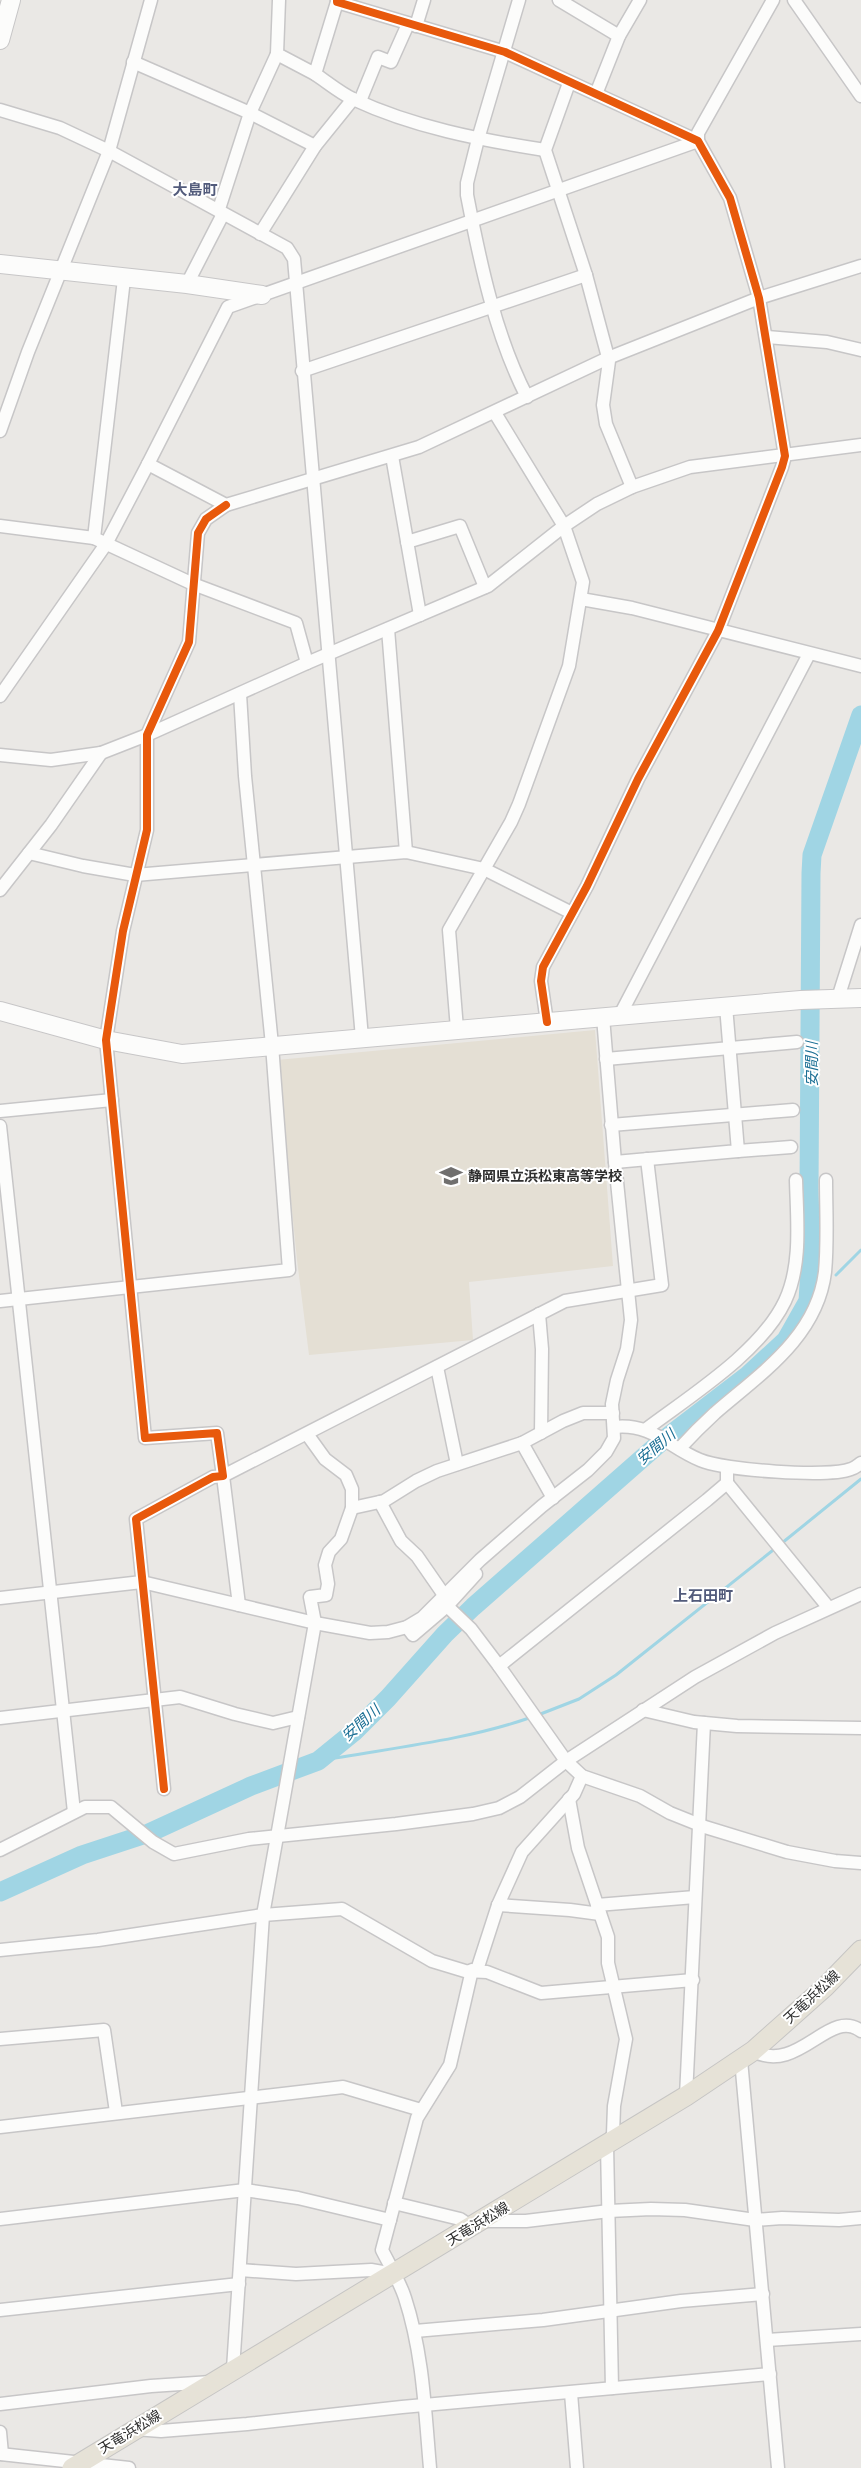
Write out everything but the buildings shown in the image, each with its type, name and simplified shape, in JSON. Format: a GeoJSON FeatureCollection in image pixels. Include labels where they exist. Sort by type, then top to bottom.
{"type":"FeatureCollection","features":[{"type":"Feature","properties":{"kind":"main road","name":"天竜浜松線"},"geometry":{"type":"LineString","coordinates":[[77,2465],[214,2382],[232,2369],[394,2274],[686,2096],[747,2055],[825,1987],[861,1950]]}},
{"type":"Feature","properties":{"kind":"street"},"geometry":{"type":"LineString","coordinates":[[0,40],[12,0]]}},
{"type":"Feature","properties":{"kind":"street"},"geometry":{"type":"LineString","coordinates":[[0,431],[60,270],[109,151],[151,0]]}},
{"type":"Feature","properties":{"kind":"street"},"geometry":{"type":"LineString","coordinates":[[187,284],[222,216],[219,209],[250,113],[277,54],[279,0]]}},
{"type":"Feature","properties":{"kind":"street"},"geometry":{"type":"LineString","coordinates":[[260,234],[315,146],[357,100],[378,57],[391,62],[424,0]]}},
{"type":"Feature","properties":{"kind":"street"},"geometry":{"type":"LineString","coordinates":[[519,0],[466,183],[472,220],[494,308],[518,379],[527,397]]}},
{"type":"Feature","properties":{"kind":"street"},"geometry":{"type":"LineString","coordinates":[[559,0],[620,36]]}},
{"type":"Feature","properties":{"kind":"street"},"geometry":{"type":"LineString","coordinates":[[596,94],[620,36],[640,0]]}},
{"type":"Feature","properties":{"kind":"street"},"geometry":{"type":"LineString","coordinates":[[546,1022],[541,981],[543,967],[572,913],[638,779],[718,631],[785,456],[767,337],[759,298],[730,198],[698,141],[698,133],[773,0]]}},
{"type":"Feature","properties":{"kind":"street"},"geometry":{"type":"LineString","coordinates":[[794,0],[861,96]]}},
{"type":"Feature","properties":{"kind":"street"},"geometry":{"type":"LineString","coordinates":[[315,74],[337,1],[505,52],[698,141]]}},
{"type":"Feature","properties":{"kind":"street"},"geometry":{"type":"LineString","coordinates":[[277,54],[315,74],[357,100],[400,117],[478,139],[545,150]]}},
{"type":"Feature","properties":{"kind":"street"},"geometry":{"type":"LineString","coordinates":[[134,62],[250,113],[315,146]]}},
{"type":"Feature","properties":{"kind":"street"},"geometry":{"type":"LineString","coordinates":[[569,82],[545,150],[556,189],[586,275],[609,361],[603,405],[606,424],[632,487]]}},
{"type":"Feature","properties":{"kind":"street"},"geometry":{"type":"LineString","coordinates":[[0,110],[60,128],[109,151],[219,209],[287,248],[294,259],[302,371],[362,1038]]}},
{"type":"Feature","properties":{"kind":"street"},"geometry":{"type":"LineString","coordinates":[[0,696],[106,544],[228,307],[556,189],[698,141]]}},
{"type":"Feature","properties":{"kind":"street"},"geometry":{"type":"LineString","coordinates":[[0,264],[124,279],[187,284],[262,295]]}},
{"type":"Feature","properties":{"kind":"street"},"geometry":{"type":"LineString","coordinates":[[238,1605],[217,1433],[146,1438],[106,1040],[119,954],[135,875],[147,830],[147,735],[189,642],[198,533],[206,519],[226,505],[419,447],[495,413],[608,358],[759,298],[861,266]]}},
{"type":"Feature","properties":{"kind":"street"},"geometry":{"type":"LineString","coordinates":[[302,371],[494,308],[586,275]]}},
{"type":"Feature","properties":{"kind":"street"},"geometry":{"type":"LineString","coordinates":[[94,538],[124,279]]}},
{"type":"Feature","properties":{"kind":"street"},"geometry":{"type":"LineString","coordinates":[[767,337],[827,342],[861,350]]}},
{"type":"Feature","properties":{"kind":"street"},"geometry":{"type":"LineString","coordinates":[[457,1029],[449,930],[515,813],[562,690],[569,666],[583,582],[564,526],[495,413]]}},
{"type":"Feature","properties":{"kind":"street"},"geometry":{"type":"LineString","coordinates":[[0,755],[51,760],[101,753],[147,735],[307,663],[485,587],[564,526],[597,504],[632,487],[690,467],[861,445]]}},
{"type":"Feature","properties":{"kind":"street"},"geometry":{"type":"LineString","coordinates":[[392,456],[420,615]]}},
{"type":"Feature","properties":{"kind":"street"},"geometry":{"type":"LineString","coordinates":[[148,464],[226,505]]}},
{"type":"Feature","properties":{"kind":"street"},"geometry":{"type":"LineString","coordinates":[[0,526],[94,538],[193,584],[296,623],[307,663]]}},
{"type":"Feature","properties":{"kind":"street"},"geometry":{"type":"LineString","coordinates":[[407,542],[460,526],[485,587]]}},
{"type":"Feature","properties":{"kind":"street"},"geometry":{"type":"LineString","coordinates":[[581,599],[632,608],[861,666]]}},
{"type":"Feature","properties":{"kind":"street"},"geometry":{"type":"LineString","coordinates":[[388,629],[406,852]]}},
{"type":"Feature","properties":{"kind":"street"},"geometry":{"type":"LineString","coordinates":[[0,1598],[142,1582],[315,1623],[370,1633],[388,1632],[407,1627],[447,1603],[480,1560],[552,1498],[588,1470],[606,1452],[614,1438],[613,1413],[617,1380],[628,1349],[631,1320],[606,1059],[612,1016],[809,654]]}},
{"type":"Feature","properties":{"kind":"street"},"geometry":{"type":"LineString","coordinates":[[0,1300],[289,1270],[272,1045],[245,776],[240,694]]}},
{"type":"Feature","properties":{"kind":"street"},"geometry":{"type":"LineString","coordinates":[[0,890],[101,753]]}},
{"type":"Feature","properties":{"kind":"street"},"geometry":{"type":"LineString","coordinates":[[29,853],[83,866],[135,875],[406,852],[484,869],[572,913]]}},
{"type":"Feature","properties":{"kind":"street"},"geometry":{"type":"LineString","coordinates":[[832,999],[861,925]]}},
{"type":"Feature","properties":{"kind":"street"},"geometry":{"type":"LineString","coordinates":[[0,1011],[106,1040],[182,1054],[726,1006],[801,1000],[861,998]]}},
{"type":"Feature","properties":{"kind":"street"},"geometry":{"type":"LineString","coordinates":[[726,1006],[738,1151]]}},
{"type":"Feature","properties":{"kind":"street"},"geometry":{"type":"LineString","coordinates":[[606,1059],[797,1042]]}},
{"type":"Feature","properties":{"kind":"street"},"geometry":{"type":"LineString","coordinates":[[0,1111],[112,1100]]}},
{"type":"Feature","properties":{"kind":"street"},"geometry":{"type":"LineString","coordinates":[[611,1125],[792,1110]]}},
{"type":"Feature","properties":{"kind":"street"},"geometry":{"type":"LineString","coordinates":[[0,1126],[48,1592],[74,1812]]}},
{"type":"Feature","properties":{"kind":"street"},"geometry":{"type":"LineString","coordinates":[[615,1162],[791,1147]]}},
{"type":"Feature","properties":{"kind":"street"},"geometry":{"type":"LineString","coordinates":[[164,1789],[136,1519],[213,1477],[223,1476],[307,1434],[565,1301],[662,1285],[647,1159]]}},
{"type":"Feature","properties":{"kind":"street"},"geometry":{"type":"LineString","coordinates":[[646,1430],[747,1351],[772,1323],[786,1300],[798,1244],[796,1180]]}},
{"type":"Feature","properties":{"kind":"street"},"geometry":{"type":"LineString","coordinates":[[679,1448],[714,1414],[772,1366],[797,1338],[816,1302],[825,1273],[826,1180]]}},
{"type":"Feature","properties":{"kind":"street"},"geometry":{"type":"LineString","coordinates":[[539,1314],[542,1349],[541,1433]]}},
{"type":"Feature","properties":{"kind":"street"},"geometry":{"type":"LineString","coordinates":[[437,1367],[457,1464]]}},
{"type":"Feature","properties":{"kind":"street"},"geometry":{"type":"LineString","coordinates":[[352,1508],[380,1502],[416,1481],[457,1464],[522,1443],[583,1413],[613,1413]]}},
{"type":"Feature","properties":{"kind":"street"},"geometry":{"type":"LineString","coordinates":[[614,1427],[631,1425],[646,1430],[700,1460],[727,1467],[824,1472],[851,1470],[861,1463]]}},
{"type":"Feature","properties":{"kind":"street"},"geometry":{"type":"LineString","coordinates":[[232,2369],[263,1915],[315,1623],[310,1597],[326,1595],[327,1559],[329,1552],[341,1539],[352,1508],[352,1489],[346,1474],[325,1459],[307,1434]]}},
{"type":"Feature","properties":{"kind":"street"},"geometry":{"type":"LineString","coordinates":[[522,1443],[552,1498]]}},
{"type":"Feature","properties":{"kind":"street"},"geometry":{"type":"LineString","coordinates":[[727,1467],[727,1483],[828,1607]]}},
{"type":"Feature","properties":{"kind":"street"},"geometry":{"type":"LineString","coordinates":[[499,1666],[727,1483]]}},
{"type":"Feature","properties":{"kind":"street"},"geometry":{"type":"LineString","coordinates":[[380,1502],[401,1541],[417,1556],[447,1603],[470,1628],[499,1666],[566,1761],[582,1776],[640,1796],[670,1814],[787,1852],[835,1861],[861,1863]]}},
{"type":"Feature","properties":{"kind":"street"},"geometry":{"type":"LineString","coordinates":[[0,1850],[85,1807],[111,1807],[153,1842],[174,1854],[276,1836],[396,1824],[473,1814],[499,1808],[520,1797],[566,1761],[696,1677],[828,1607],[861,1594]]}},
{"type":"Feature","properties":{"kind":"street"},"geometry":{"type":"LineString","coordinates":[[0,1718],[180,1697],[235,1714],[273,1722],[298,1717]]}},
{"type":"Feature","properties":{"kind":"street"},"geometry":{"type":"LineString","coordinates":[[643,1710],[704,1723],[736,1726],[861,1728]]}},
{"type":"Feature","properties":{"kind":"street"},"geometry":{"type":"LineString","coordinates":[[686,2096],[694,1980],[698,1824],[704,1723]]}},
{"type":"Feature","properties":{"kind":"street"},"geometry":{"type":"LineString","coordinates":[[430,2468],[415,2331],[405,2296],[382,2250],[422,2110],[450,2065],[475,1970],[498,1905],[522,1852],[569,1799],[582,1776]]}},
{"type":"Feature","properties":{"kind":"street"},"geometry":{"type":"LineString","coordinates":[[569,1799],[578,1848],[608,1937],[608,1963],[626,2039],[614,2106],[613,2134],[608,2145],[609,2310],[612,2388]]}},
{"type":"Feature","properties":{"kind":"street"},"geometry":{"type":"LineString","coordinates":[[498,1905],[599,1910],[696,1897]]}},
{"type":"Feature","properties":{"kind":"street"},"geometry":{"type":"LineString","coordinates":[[0,1950],[98,1940],[263,1915],[342,1909],[432,1961],[465,1971],[475,1970],[541,1993],[694,1980]]}},
{"type":"Feature","properties":{"kind":"street"},"geometry":{"type":"LineString","coordinates":[[778,2468],[755,2220],[747,2055],[785,2055],[799,2050],[831,2029],[848,2026],[861,2031]]}},
{"type":"Feature","properties":{"kind":"street"},"geometry":{"type":"LineString","coordinates":[[0,2039],[104,2030],[116,2112]]}},
{"type":"Feature","properties":{"kind":"street"},"geometry":{"type":"LineString","coordinates":[[0,2127],[343,2087],[422,2110]]}},
{"type":"Feature","properties":{"kind":"street"},"geometry":{"type":"LineString","coordinates":[[0,2219],[244,2190],[298,2198],[390,2220]]}},
{"type":"Feature","properties":{"kind":"street"},"geometry":{"type":"LineString","coordinates":[[394,2203],[477,2224],[526,2221],[609,2211],[685,2210],[755,2220],[782,2218],[839,2220],[861,2218]]}},
{"type":"Feature","properties":{"kind":"street"},"geometry":{"type":"LineString","coordinates":[[240,2270],[296,2274],[372,2270],[394,2274]]}},
{"type":"Feature","properties":{"kind":"street"},"geometry":{"type":"LineString","coordinates":[[0,2310],[239,2284]]}},
{"type":"Feature","properties":{"kind":"street"},"geometry":{"type":"LineString","coordinates":[[415,2331],[543,2320],[609,2310],[763,2294]]}},
{"type":"Feature","properties":{"kind":"street"},"geometry":{"type":"LineString","coordinates":[[767,2340],[861,2334]]}},
{"type":"Feature","properties":{"kind":"street"},"geometry":{"type":"LineString","coordinates":[[135,2429],[161,2431],[247,2424],[770,2374]]}},
{"type":"Feature","properties":{"kind":"street"},"geometry":{"type":"LineString","coordinates":[[0,2404],[151,2386],[214,2382]]}},
{"type":"Feature","properties":{"kind":"street"},"geometry":{"type":"LineString","coordinates":[[571,2393],[577,2468]]}},
{"type":"Feature","properties":{"kind":"street"},"geometry":{"type":"LineString","coordinates":[[0,2432],[1,2454],[77,2465],[129,2468]]}},
{"type":"Feature","properties":{"kind":"shaded area"},"geometry":{"type":"Polygon","coordinates":[[[595,1030],[613,1266],[469,1282],[473,1340],[309,1355],[297,1260],[277,1060],[595,1030]]]}},
{"type":"Feature","properties":{"kind":"waterway","name":"安間川"},"geometry":{"type":"LineString","coordinates":[[0,1892],[82,1855],[149,1833],[251,1786],[318,1761],[355,1731],[388,1698],[445,1634],[473,1607],[662,1441],[748,1375],[786,1340],[808,1301],[811,1253],[809,1190],[812,855],[861,715]]}},
{"type":"Feature","properties":{"kind":"waterway"},"geometry":{"type":"LineString","coordinates":[[836,1275],[861,1250]]}},
{"type":"Feature","properties":{"kind":"waterway"},"geometry":{"type":"LineString","coordinates":[[782,1543],[861,1479]]}},
{"type":"Feature","properties":{"kind":"waterway"},"geometry":{"type":"LineString","coordinates":[[538,1715],[579,1699],[616,1675],[777,1547]]}},
{"type":"Feature","properties":{"kind":"waterway"},"geometry":{"type":"LineString","coordinates":[[318,1761],[453,1738],[532,1717]]}},
{"type":"Feature","properties":{"kind":"cycle path"},"geometry":{"type":"LineString","coordinates":[[337,0],[337,2],[505,52],[698,141],[730,198],[759,298],[785,456],[782,467],[718,631],[638,779],[587,886],[543,967],[541,981],[547,1022]]}},
{"type":"Feature","properties":{"kind":"cycle path"},"geometry":{"type":"LineString","coordinates":[[164,1789],[136,1519],[213,1477],[223,1476],[217,1433],[145,1438],[106,1040],[123,931],[147,830],[147,735],[189,642],[198,533],[206,519],[226,505]]}},
{"type":"Feature","properties":{"kind":"place","name":"静岡県立浜松東高等学校"},"geometry":{"type":"Point","coordinates":[451,1176]}},
{"type":"Feature","properties":{"kind":"district","name":"大島町"},"geometry":{"type":"Point","coordinates":[195,190]}},
{"type":"Feature","properties":{"kind":"district","name":"上石田町"},"geometry":{"type":"Point","coordinates":[703,1596]}}]}
